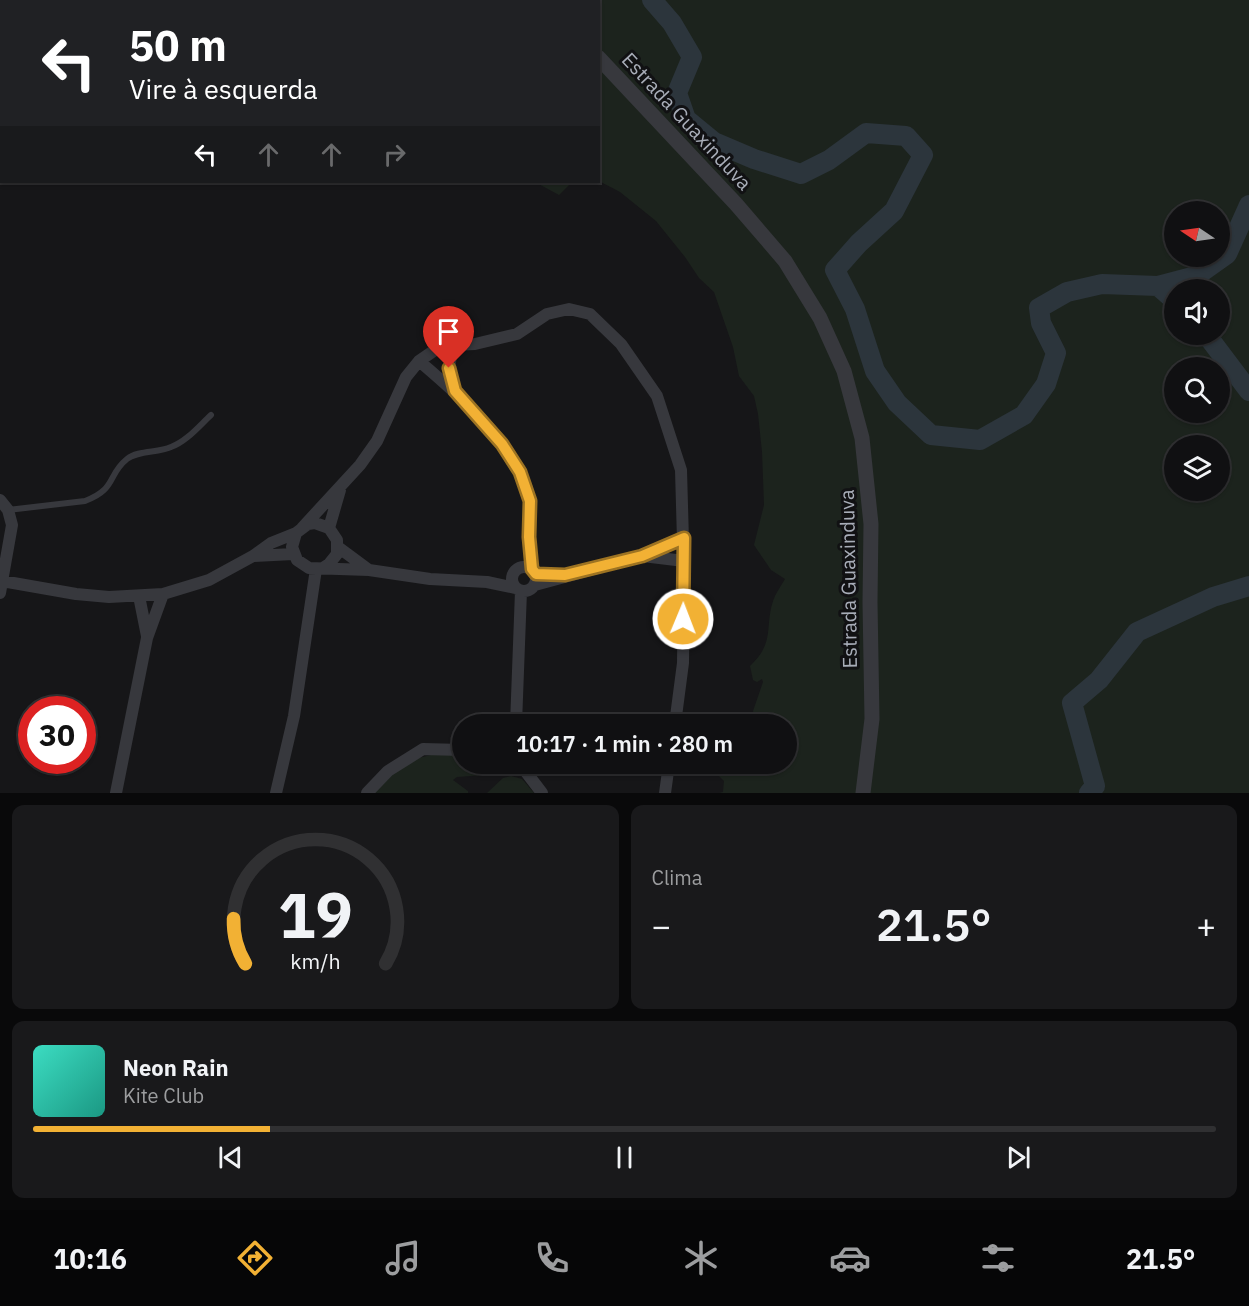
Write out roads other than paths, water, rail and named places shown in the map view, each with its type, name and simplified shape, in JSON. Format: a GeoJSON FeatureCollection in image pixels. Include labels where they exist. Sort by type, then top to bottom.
{"type":"FeatureCollection","features":[{"type":"Feature","properties":{"kind":"street","name":"Estrada Guaxinduva"},"geometry":{"type":"LineString","coordinates":[[600,59],[736,204],[785,261],[820,318],[844,371],[862,438],[872,524],[870,602],[872,719],[863,793]]}},
{"type":"Feature","properties":{"kind":"street"},"geometry":{"type":"LineString","coordinates":[[676,714],[683,663],[684,538],[681,470],[657,396],[621,344],[590,314],[569,309],[547,314],[517,334],[475,344],[453,345],[435,350],[419,361],[406,377],[376,441],[360,465],[299,530],[292,547],[302,565],[339,571],[369,570],[429,579],[487,582],[565,575],[642,556],[684,538]]}},
{"type":"Feature","properties":{"kind":"street"},"geometry":{"type":"LineString","coordinates":[[453,345],[449,368],[455,391]]}},
{"type":"Feature","properties":{"kind":"street"},"geometry":{"type":"LineString","coordinates":[[419,361],[455,391],[502,444],[520,472],[530,501],[516,714]]}},
{"type":"Feature","properties":{"kind":"street"},"geometry":{"type":"LineString","coordinates":[[329,528],[342,486]]}},
{"type":"Feature","properties":{"kind":"street"},"geometry":{"type":"LineString","coordinates":[[0,500],[8,510],[12,525],[1,587],[109,597],[163,594],[209,580],[253,556],[271,543],[315,523],[329,528],[334,533],[338,547],[334,560],[320,568]]}},
{"type":"Feature","properties":{"kind":"street"},"geometry":{"type":"LineString","coordinates":[[338,547],[369,570]]}},
{"type":"Feature","properties":{"kind":"street"},"geometry":{"type":"LineString","coordinates":[[253,556],[294,554]]}},
{"type":"Feature","properties":{"kind":"street"},"geometry":{"type":"LineString","coordinates":[[642,556],[684,561]]}},
{"type":"Feature","properties":{"kind":"street"},"geometry":{"type":"LineString","coordinates":[[276,793],[294,716],[320,568]]}},
{"type":"Feature","properties":{"kind":"street"},"geometry":{"type":"LineString","coordinates":[[116,793],[147,638],[163,594]]}},
{"type":"Feature","properties":{"kind":"street"},"geometry":{"type":"LineString","coordinates":[[139,596],[147,638]]}},
{"type":"Feature","properties":{"kind":"street"},"geometry":{"type":"LineString","coordinates":[[367,793],[388,771],[423,749],[452,750]]}},
{"type":"Feature","properties":{"kind":"street"},"geometry":{"type":"LineString","coordinates":[[528,774],[543,793]]}},
{"type":"Feature","properties":{"kind":"street"},"geometry":{"type":"LineString","coordinates":[[665,793],[668,774]]}},
{"type":"Feature","properties":{"kind":"lane"},"geometry":{"type":"LineString","coordinates":[[8,510],[86,501],[97,496],[108,488],[128,458],[173,447],[211,415]]}},
{"type":"Feature","properties":{"kind":"waterway"},"geometry":{"type":"LineString","coordinates":[[652,0],[672,23],[692,57],[677,93],[686,119],[714,142],[754,159],[801,174],[829,160],[866,133],[906,136],[923,155],[894,211],[859,243],[835,270],[855,309],[875,371],[897,403],[931,435],[980,440],[1024,415],[1046,384],[1056,353],[1041,323],[1039,308],[1067,292],[1102,284],[1158,286],[1196,276],[1227,254],[1249,205]]}},
{"type":"Feature","properties":{"kind":"waterway"},"geometry":{"type":"LineString","coordinates":[[1158,286],[1164,291]]}},
{"type":"Feature","properties":{"kind":"waterway"},"geometry":{"type":"LineString","coordinates":[[1214,345],[1249,391]]}},
{"type":"Feature","properties":{"kind":"waterway"},"geometry":{"type":"LineString","coordinates":[[1089,793],[1095,786],[1072,703],[1099,680],[1137,632],[1213,597],[1249,586]]}}]}
